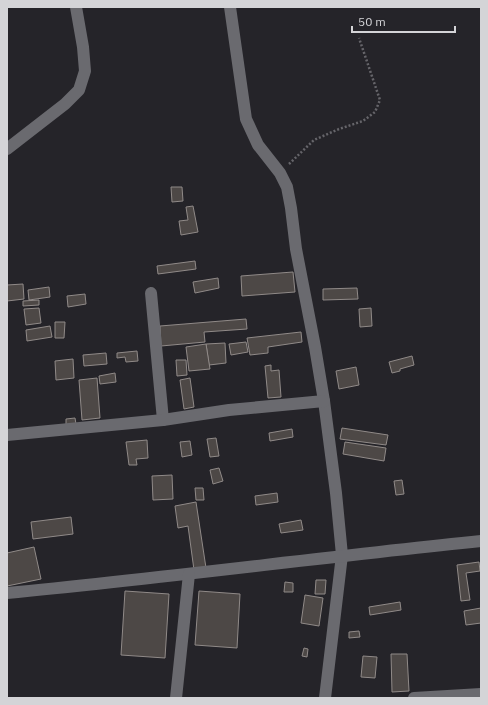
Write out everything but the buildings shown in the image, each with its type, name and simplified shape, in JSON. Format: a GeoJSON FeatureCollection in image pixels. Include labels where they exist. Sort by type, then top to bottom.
{"type":"FeatureCollection","features":[{"type":"Feature","properties":{"kind":"street"},"geometry":{"type":"LineString","coordinates":[[7,149],[65,104],[79,90],[85,71],[83,46],[76,7]]}},
{"type":"Feature","properties":{"kind":"street"},"geometry":{"type":"LineString","coordinates":[[230,7],[246,119],[258,145],[280,173],[286,187],[291,208],[296,249],[324,401],[336,492],[342,555],[325,698]]}},
{"type":"Feature","properties":{"kind":"street"},"geometry":{"type":"LineString","coordinates":[[151,293],[163,420]]}},
{"type":"Feature","properties":{"kind":"street"},"geometry":{"type":"LineString","coordinates":[[7,435],[163,420],[229,410],[324,401]]}},
{"type":"Feature","properties":{"kind":"street"},"geometry":{"type":"LineString","coordinates":[[7,593],[189,574],[342,555],[481,541]]}},
{"type":"Feature","properties":{"kind":"street"},"geometry":{"type":"LineString","coordinates":[[176,698],[189,574]]}},
{"type":"Feature","properties":{"kind":"street"},"geometry":{"type":"LineString","coordinates":[[414,698],[476,696]]}},
{"type":"Feature","properties":{"kind":"path"},"geometry":{"type":"LineString","coordinates":[[280,173],[314,140],[339,129],[363,122],[375,112],[380,100],[359,38]]}}]}
